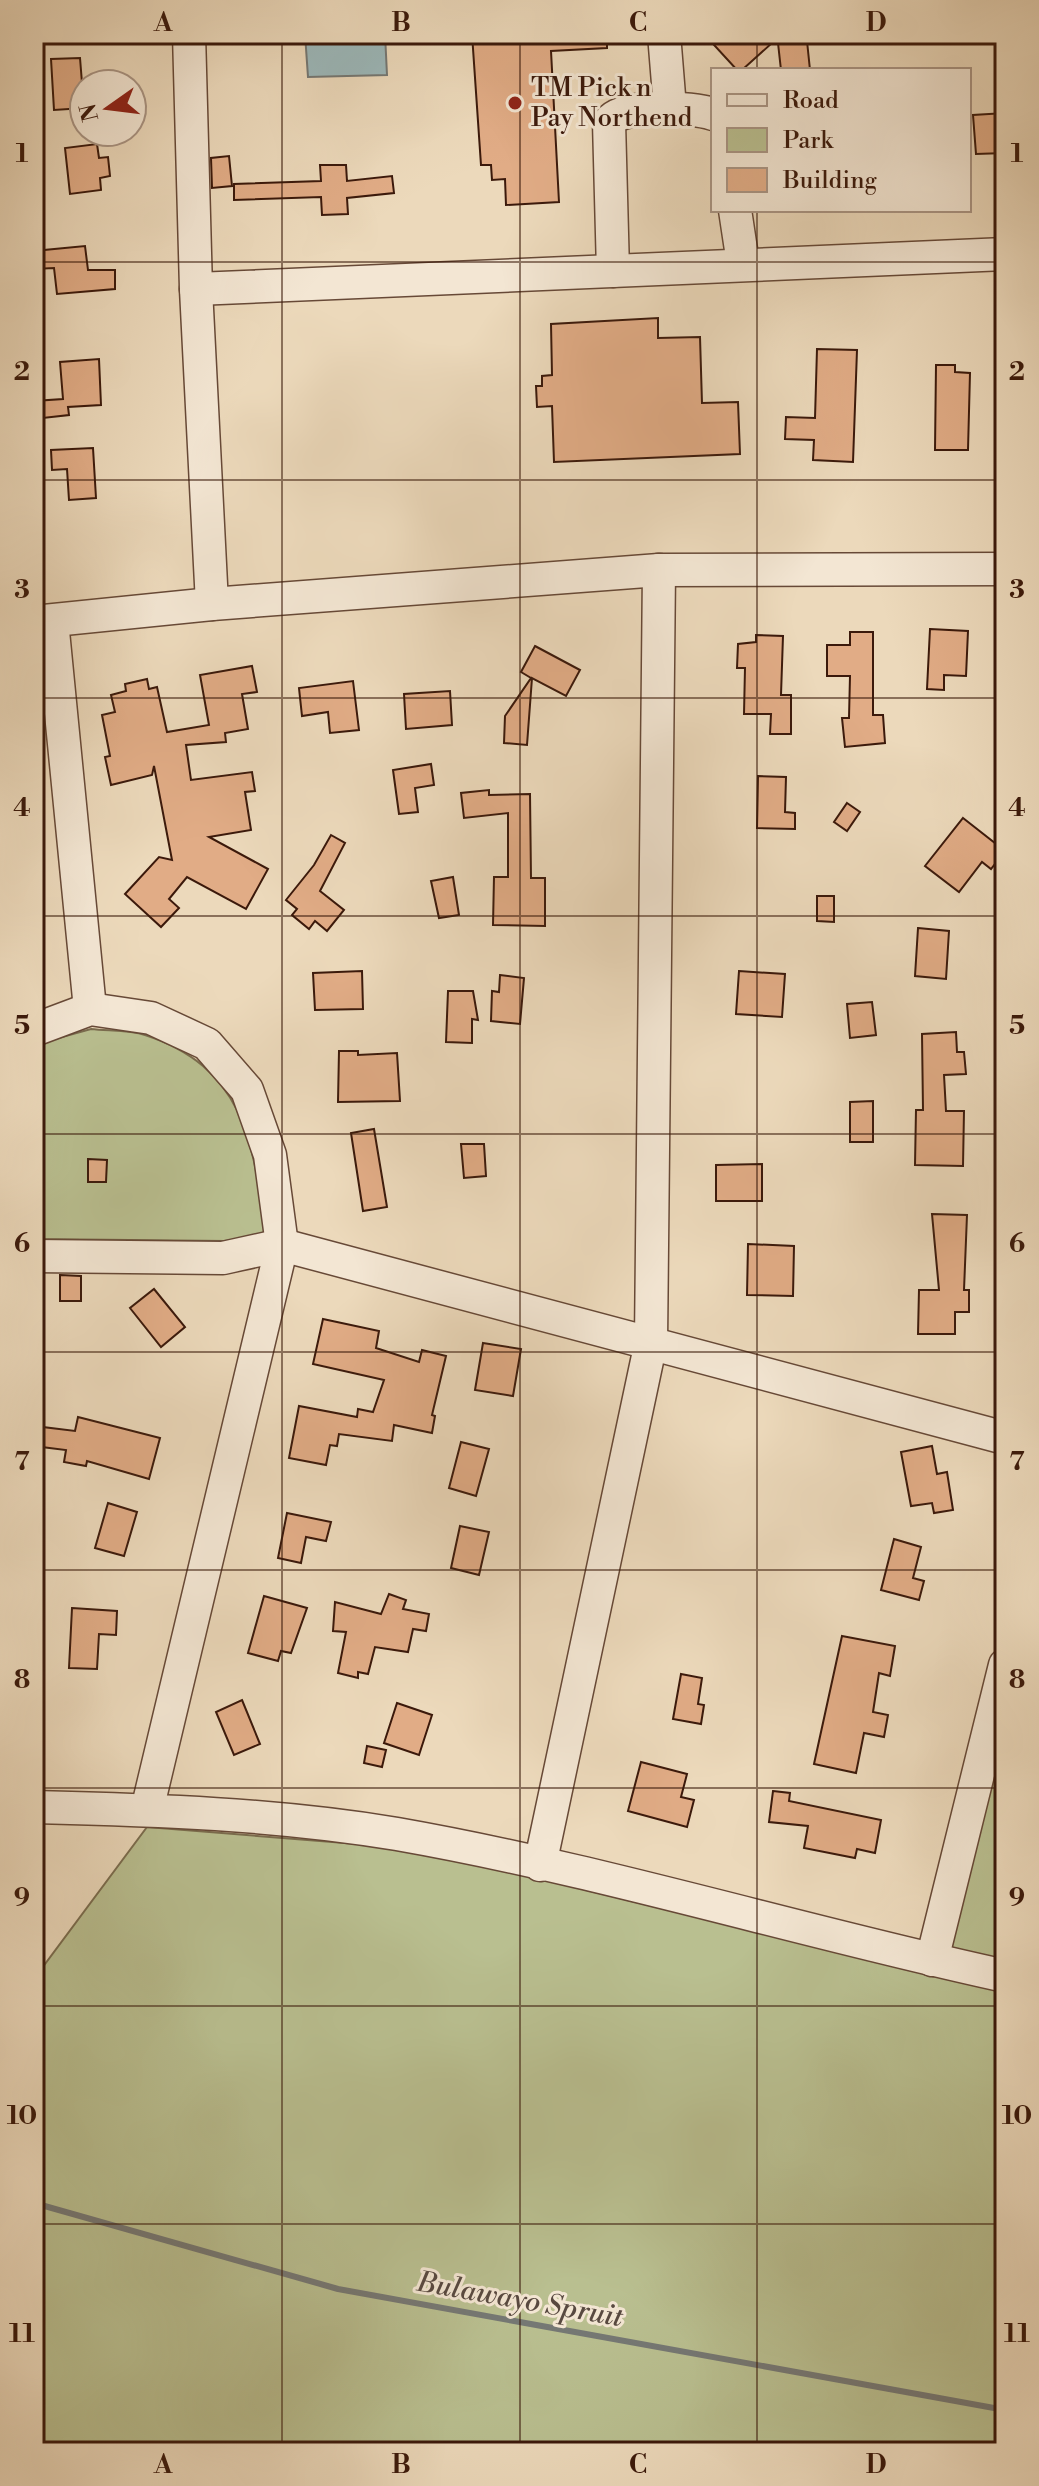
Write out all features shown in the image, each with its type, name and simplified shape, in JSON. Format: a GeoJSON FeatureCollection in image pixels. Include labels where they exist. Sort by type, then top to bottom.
{"type":"FeatureCollection","features":[{"type":"Feature","properties":{"kind":"street"},"geometry":{"type":"LineString","coordinates":[[189,34],[196,289],[212,604]]}},
{"type":"Feature","properties":{"kind":"street"},"geometry":{"type":"LineString","coordinates":[[664,34],[670,108]]}},
{"type":"Feature","properties":{"kind":"street"},"geometry":{"type":"LineString","coordinates":[[613,271],[609,122],[620,112],[670,108],[711,114]]}},
{"type":"Feature","properties":{"kind":"street"},"geometry":{"type":"LineString","coordinates":[[735,212],[743,263]]}},
{"type":"Feature","properties":{"kind":"street"},"geometry":{"type":"LineString","coordinates":[[196,289],[1005,254]]}},
{"type":"Feature","properties":{"kind":"street"},"geometry":{"type":"LineString","coordinates":[[90,1009],[43,621],[212,604],[659,570],[1005,569]]}},
{"type":"Feature","properties":{"kind":"street"},"geometry":{"type":"LineString","coordinates":[[540,1865],[651,1342],[659,570]]}},
{"type":"Feature","properties":{"kind":"street"},"geometry":{"type":"LineString","coordinates":[[34,1030],[90,1009],[151,1018],[207,1044],[247,1090],[270,1155],[282,1245],[147,1810]]}},
{"type":"Feature","properties":{"kind":"street"},"geometry":{"type":"LineString","coordinates":[[34,1256],[223,1258],[282,1245],[1005,1438]]}},
{"type":"Feature","properties":{"kind":"street"},"geometry":{"type":"LineString","coordinates":[[932,1960],[1005,1665]]}},
{"type":"Feature","properties":{"kind":"street"},"geometry":{"type":"LineString","coordinates":[[34,1807],[248,1816],[396,1834],[540,1865],[1005,1976]]}},
{"type":"Feature","properties":{"kind":"green space"},"geometry":{"type":"Polygon","coordinates":[[[91,1029],[139,1033],[179,1049],[205,1067],[224,1089],[249,1140],[266,1235],[225,1241],[34,1239],[34,1049],[44,1042],[91,1029]]]}},
{"type":"Feature","properties":{"kind":"green space"},"geometry":{"type":"Polygon","coordinates":[[[1005,1725],[1005,1963],[950,1951],[1005,1725]]]}},
{"type":"Feature","properties":{"kind":"green space"},"geometry":{"type":"Polygon","coordinates":[[[147,1827],[395,1847],[537,1878],[1005,1992],[1005,2452],[34,2452],[34,1969],[42,1968],[147,1827]]]}},
{"type":"Feature","properties":{"kind":"water"},"geometry":{"type":"Polygon","coordinates":[[[305,34],[385,34],[387,75],[308,77],[305,34]]]}},
{"type":"Feature","properties":{"kind":"building","name":"TM Pick n Pay Northend"},"geometry":{"type":"Polygon","coordinates":[[[472,34],[607,34],[607,48],[551,51],[559,202],[506,205],[505,179],[492,180],[491,165],[481,165],[472,34]]]}},
{"type":"Feature","properties":{"kind":"building"},"geometry":{"type":"Polygon","coordinates":[[[704,34],[782,34],[744,68],[735,68],[704,34]]]}},
{"type":"Feature","properties":{"kind":"building"},"geometry":{"type":"Polygon","coordinates":[[[807,41],[810,68],[781,68],[778,43],[807,41]]]}},
{"type":"Feature","properties":{"kind":"building"},"geometry":{"type":"Polygon","coordinates":[[[80,58],[81,68],[68,68],[68,109],[54,110],[51,59],[80,58]]]}},
{"type":"Feature","properties":{"kind":"building"},"geometry":{"type":"Polygon","coordinates":[[[1005,113],[1005,153],[976,154],[973,115],[1005,113]]]}},
{"type":"Feature","properties":{"kind":"building"},"geometry":{"type":"Polygon","coordinates":[[[65,148],[98,148],[99,158],[108,157],[110,176],[100,178],[101,190],[70,194],[65,148]]]}},
{"type":"Feature","properties":{"kind":"building"},"geometry":{"type":"Polygon","coordinates":[[[229,156],[232,186],[212,188],[211,158],[229,156]]]}},
{"type":"Feature","properties":{"kind":"building"},"geometry":{"type":"Polygon","coordinates":[[[320,165],[346,165],[347,181],[392,176],[394,193],[347,198],[348,214],[322,215],[321,197],[234,200],[234,184],[321,181],[320,165]]]}},
{"type":"Feature","properties":{"kind":"building"},"geometry":{"type":"Polygon","coordinates":[[[85,246],[88,270],[115,270],[115,289],[57,294],[54,268],[34,269],[34,251],[85,246]]]}},
{"type":"Feature","properties":{"kind":"building"},"geometry":{"type":"Polygon","coordinates":[[[658,318],[658,338],[700,337],[702,403],[738,402],[740,454],[554,462],[552,406],[537,407],[536,386],[542,386],[542,376],[552,375],[551,324],[658,318]]]}},
{"type":"Feature","properties":{"kind":"building"},"geometry":{"type":"Polygon","coordinates":[[[817,349],[857,350],[853,462],[813,460],[814,440],[785,439],[786,417],[815,418],[817,349]]]}},
{"type":"Feature","properties":{"kind":"building"},"geometry":{"type":"Polygon","coordinates":[[[99,359],[101,405],[68,407],[69,415],[34,419],[34,401],[63,399],[60,362],[99,359]]]}},
{"type":"Feature","properties":{"kind":"building"},"geometry":{"type":"Polygon","coordinates":[[[936,365],[955,365],[955,372],[970,373],[968,450],[935,450],[936,365]]]}},
{"type":"Feature","properties":{"kind":"building"},"geometry":{"type":"Polygon","coordinates":[[[93,448],[96,498],[69,500],[67,469],[52,470],[51,450],[93,448]]]}},
{"type":"Feature","properties":{"kind":"building"},"geometry":{"type":"Polygon","coordinates":[[[930,629],[968,631],[966,676],[944,675],[944,690],[927,689],[930,629]]]}},
{"type":"Feature","properties":{"kind":"building"},"geometry":{"type":"Polygon","coordinates":[[[850,632],[873,632],[873,715],[883,715],[885,743],[845,747],[842,718],[849,718],[850,676],[827,676],[827,645],[850,645],[850,632]]]}},
{"type":"Feature","properties":{"kind":"building"},"geometry":{"type":"Polygon","coordinates":[[[756,635],[783,636],[781,695],[791,695],[791,734],[770,734],[771,714],[744,714],[745,668],[737,668],[738,644],[756,642],[756,635]]]}},
{"type":"Feature","properties":{"kind":"building"},"geometry":{"type":"Polygon","coordinates":[[[535,646],[580,670],[566,696],[532,678],[527,745],[504,743],[505,716],[531,678],[521,672],[535,646]]]}},
{"type":"Feature","properties":{"kind":"building"},"geometry":{"type":"Polygon","coordinates":[[[252,666],[257,692],[242,694],[248,729],[225,733],[226,742],[186,745],[191,780],[252,772],[255,791],[245,792],[251,830],[209,837],[268,869],[246,909],[187,877],[169,899],[179,908],[161,927],[125,894],[159,857],[172,860],[154,766],[152,775],[111,785],[105,757],[110,756],[102,715],[115,712],[111,695],[126,691],[125,684],[147,679],[149,689],[157,687],[167,732],[209,725],[200,675],[252,666]]]}},
{"type":"Feature","properties":{"kind":"building"},"geometry":{"type":"Polygon","coordinates":[[[353,681],[359,730],[330,733],[328,712],[302,716],[299,688],[353,681]]]}},
{"type":"Feature","properties":{"kind":"building"},"geometry":{"type":"Polygon","coordinates":[[[450,691],[452,725],[406,729],[404,694],[450,691]]]}},
{"type":"Feature","properties":{"kind":"building"},"geometry":{"type":"Polygon","coordinates":[[[431,764],[434,785],[415,788],[418,812],[399,814],[393,770],[431,764]]]}},
{"type":"Feature","properties":{"kind":"building"},"geometry":{"type":"Polygon","coordinates":[[[758,776],[786,777],[785,812],[795,813],[795,829],[757,828],[758,776]]]}},
{"type":"Feature","properties":{"kind":"building"},"geometry":{"type":"Polygon","coordinates":[[[489,790],[489,795],[530,794],[531,878],[545,878],[545,926],[493,925],[494,877],[508,877],[508,813],[464,818],[461,793],[489,790]]]}},
{"type":"Feature","properties":{"kind":"building"},"geometry":{"type":"Polygon","coordinates":[[[847,803],[860,812],[847,831],[834,822],[847,803]]]}},
{"type":"Feature","properties":{"kind":"building"},"geometry":{"type":"Polygon","coordinates":[[[963,818],[1005,851],[991,869],[982,862],[959,892],[925,866],[963,818]]]}},
{"type":"Feature","properties":{"kind":"building"},"geometry":{"type":"Polygon","coordinates":[[[331,835],[345,843],[320,891],[344,910],[327,931],[315,921],[309,929],[292,915],[297,909],[286,900],[314,865],[331,835]]]}},
{"type":"Feature","properties":{"kind":"building"},"geometry":{"type":"Polygon","coordinates":[[[453,877],[459,915],[439,918],[431,881],[453,877]]]}},
{"type":"Feature","properties":{"kind":"building"},"geometry":{"type":"Polygon","coordinates":[[[817,896],[834,896],[834,922],[817,921],[817,896]]]}},
{"type":"Feature","properties":{"kind":"building"},"geometry":{"type":"Polygon","coordinates":[[[918,928],[949,931],[946,979],[915,976],[918,928]]]}},
{"type":"Feature","properties":{"kind":"building"},"geometry":{"type":"Polygon","coordinates":[[[362,971],[363,1009],[315,1010],[313,973],[362,971]]]}},
{"type":"Feature","properties":{"kind":"building"},"geometry":{"type":"Polygon","coordinates":[[[739,971],[785,974],[782,1017],[736,1014],[739,971]]]}},
{"type":"Feature","properties":{"kind":"building"},"geometry":{"type":"Polygon","coordinates":[[[500,975],[524,978],[520,1024],[491,1021],[492,991],[499,992],[500,975]]]}},
{"type":"Feature","properties":{"kind":"building"},"geometry":{"type":"Polygon","coordinates":[[[448,991],[473,991],[478,1020],[472,1019],[472,1043],[446,1042],[448,991]]]}},
{"type":"Feature","properties":{"kind":"building"},"geometry":{"type":"Polygon","coordinates":[[[872,1002],[876,1035],[850,1038],[847,1004],[872,1002]]]}},
{"type":"Feature","properties":{"kind":"building"},"geometry":{"type":"Polygon","coordinates":[[[956,1032],[957,1052],[964,1052],[966,1074],[944,1075],[946,1111],[964,1111],[963,1166],[915,1165],[916,1110],[923,1110],[922,1034],[956,1032]]]}},
{"type":"Feature","properties":{"kind":"building"},"geometry":{"type":"Polygon","coordinates":[[[339,1051],[358,1051],[358,1055],[397,1053],[400,1101],[338,1102],[339,1051]]]}},
{"type":"Feature","properties":{"kind":"building"},"geometry":{"type":"Polygon","coordinates":[[[873,1101],[873,1142],[850,1142],[850,1102],[873,1101]]]}},
{"type":"Feature","properties":{"kind":"building"},"geometry":{"type":"Polygon","coordinates":[[[374,1129],[387,1207],[363,1211],[351,1133],[374,1129]]]}},
{"type":"Feature","properties":{"kind":"building"},"geometry":{"type":"Polygon","coordinates":[[[461,1144],[484,1144],[486,1176],[464,1178],[461,1144]]]}},
{"type":"Feature","properties":{"kind":"building"},"geometry":{"type":"Polygon","coordinates":[[[88,1159],[107,1160],[106,1182],[88,1182],[88,1159]]]}},
{"type":"Feature","properties":{"kind":"building"},"geometry":{"type":"Polygon","coordinates":[[[762,1164],[762,1201],[716,1201],[716,1165],[762,1164]]]}},
{"type":"Feature","properties":{"kind":"building"},"geometry":{"type":"Polygon","coordinates":[[[932,1214],[967,1215],[964,1290],[969,1290],[969,1312],[955,1312],[955,1334],[918,1334],[919,1290],[939,1290],[932,1214]]]}},
{"type":"Feature","properties":{"kind":"building"},"geometry":{"type":"Polygon","coordinates":[[[748,1244],[794,1246],[793,1296],[747,1295],[748,1244]]]}},
{"type":"Feature","properties":{"kind":"building"},"geometry":{"type":"Polygon","coordinates":[[[60,1275],[81,1276],[81,1301],[60,1301],[60,1275]]]}},
{"type":"Feature","properties":{"kind":"building"},"geometry":{"type":"Polygon","coordinates":[[[154,1289],[185,1327],[161,1347],[130,1308],[154,1289]]]}},
{"type":"Feature","properties":{"kind":"building"},"geometry":{"type":"Polygon","coordinates":[[[323,1319],[379,1331],[376,1348],[419,1362],[422,1350],[446,1356],[432,1415],[435,1416],[432,1433],[394,1425],[392,1441],[339,1434],[337,1446],[330,1445],[326,1465],[289,1458],[299,1406],[357,1417],[358,1409],[373,1412],[384,1380],[313,1364],[323,1319]]]}},
{"type":"Feature","properties":{"kind":"building"},"geometry":{"type":"Polygon","coordinates":[[[483,1343],[521,1349],[513,1396],[475,1390],[483,1343]]]}},
{"type":"Feature","properties":{"kind":"building"},"geometry":{"type":"Polygon","coordinates":[[[78,1417],[160,1438],[149,1479],[87,1461],[86,1466],[64,1462],[66,1450],[34,1446],[34,1426],[75,1431],[78,1417]]]}},
{"type":"Feature","properties":{"kind":"building"},"geometry":{"type":"Polygon","coordinates":[[[461,1442],[489,1449],[476,1496],[449,1488],[461,1442]]]}},
{"type":"Feature","properties":{"kind":"building"},"geometry":{"type":"Polygon","coordinates":[[[932,1446],[937,1474],[947,1472],[953,1510],[934,1513],[932,1503],[911,1506],[901,1452],[932,1446]]]}},
{"type":"Feature","properties":{"kind":"building"},"geometry":{"type":"Polygon","coordinates":[[[108,1503],[137,1512],[124,1556],[95,1548],[108,1503]]]}},
{"type":"Feature","properties":{"kind":"building"},"geometry":{"type":"Polygon","coordinates":[[[287,1513],[331,1522],[326,1541],[306,1537],[301,1563],[278,1558],[287,1513]]]}},
{"type":"Feature","properties":{"kind":"building"},"geometry":{"type":"Polygon","coordinates":[[[460,1526],[489,1532],[479,1575],[451,1568],[460,1526]]]}},
{"type":"Feature","properties":{"kind":"building"},"geometry":{"type":"Polygon","coordinates":[[[894,1539],[921,1547],[913,1578],[924,1581],[919,1600],[881,1590],[894,1539]]]}},
{"type":"Feature","properties":{"kind":"building"},"geometry":{"type":"Polygon","coordinates":[[[389,1594],[406,1600],[403,1609],[429,1614],[426,1631],[413,1629],[408,1652],[375,1647],[368,1674],[358,1672],[358,1678],[338,1673],[346,1632],[333,1631],[335,1602],[381,1614],[389,1594]]]}},
{"type":"Feature","properties":{"kind":"building"},"geometry":{"type":"Polygon","coordinates":[[[264,1596],[307,1608],[291,1653],[281,1651],[278,1661],[248,1653],[264,1596]]]}},
{"type":"Feature","properties":{"kind":"building"},"geometry":{"type":"Polygon","coordinates":[[[72,1608],[117,1611],[116,1635],[99,1634],[97,1669],[69,1668],[72,1608]]]}},
{"type":"Feature","properties":{"kind":"building"},"geometry":{"type":"Polygon","coordinates":[[[842,1636],[895,1646],[890,1676],[879,1673],[873,1712],[888,1715],[884,1737],[864,1733],[856,1773],[814,1764],[842,1636]]]}},
{"type":"Feature","properties":{"kind":"building"},"geometry":{"type":"Polygon","coordinates":[[[681,1674],[702,1678],[698,1704],[704,1705],[701,1724],[673,1719],[681,1674]]]}},
{"type":"Feature","properties":{"kind":"building"},"geometry":{"type":"Polygon","coordinates":[[[242,1700],[260,1744],[234,1755],[216,1712],[242,1700]]]}},
{"type":"Feature","properties":{"kind":"building"},"geometry":{"type":"Polygon","coordinates":[[[397,1703],[432,1715],[419,1755],[384,1743],[397,1703]]]}},
{"type":"Feature","properties":{"kind":"building"},"geometry":{"type":"Polygon","coordinates":[[[367,1746],[386,1750],[382,1767],[364,1763],[367,1746]]]}},
{"type":"Feature","properties":{"kind":"building"},"geometry":{"type":"Polygon","coordinates":[[[641,1762],[687,1774],[681,1797],[694,1800],[687,1827],[628,1811],[641,1762]]]}},
{"type":"Feature","properties":{"kind":"building"},"geometry":{"type":"Polygon","coordinates":[[[773,1791],[790,1793],[789,1801],[881,1820],[875,1853],[857,1849],[855,1858],[804,1848],[808,1826],[769,1822],[773,1791]]]}},
{"type":"Feature","properties":{"kind":"waterway","name":"Bulawayo Spruit"},"geometry":{"type":"LineString","coordinates":[[34,2203],[338,2289],[1005,2410]]}},
{"type":"Feature","properties":{"kind":"place","name":"TM Pick n Pay Northend"},"geometry":{"type":"Point","coordinates":[515,103]}}]}
